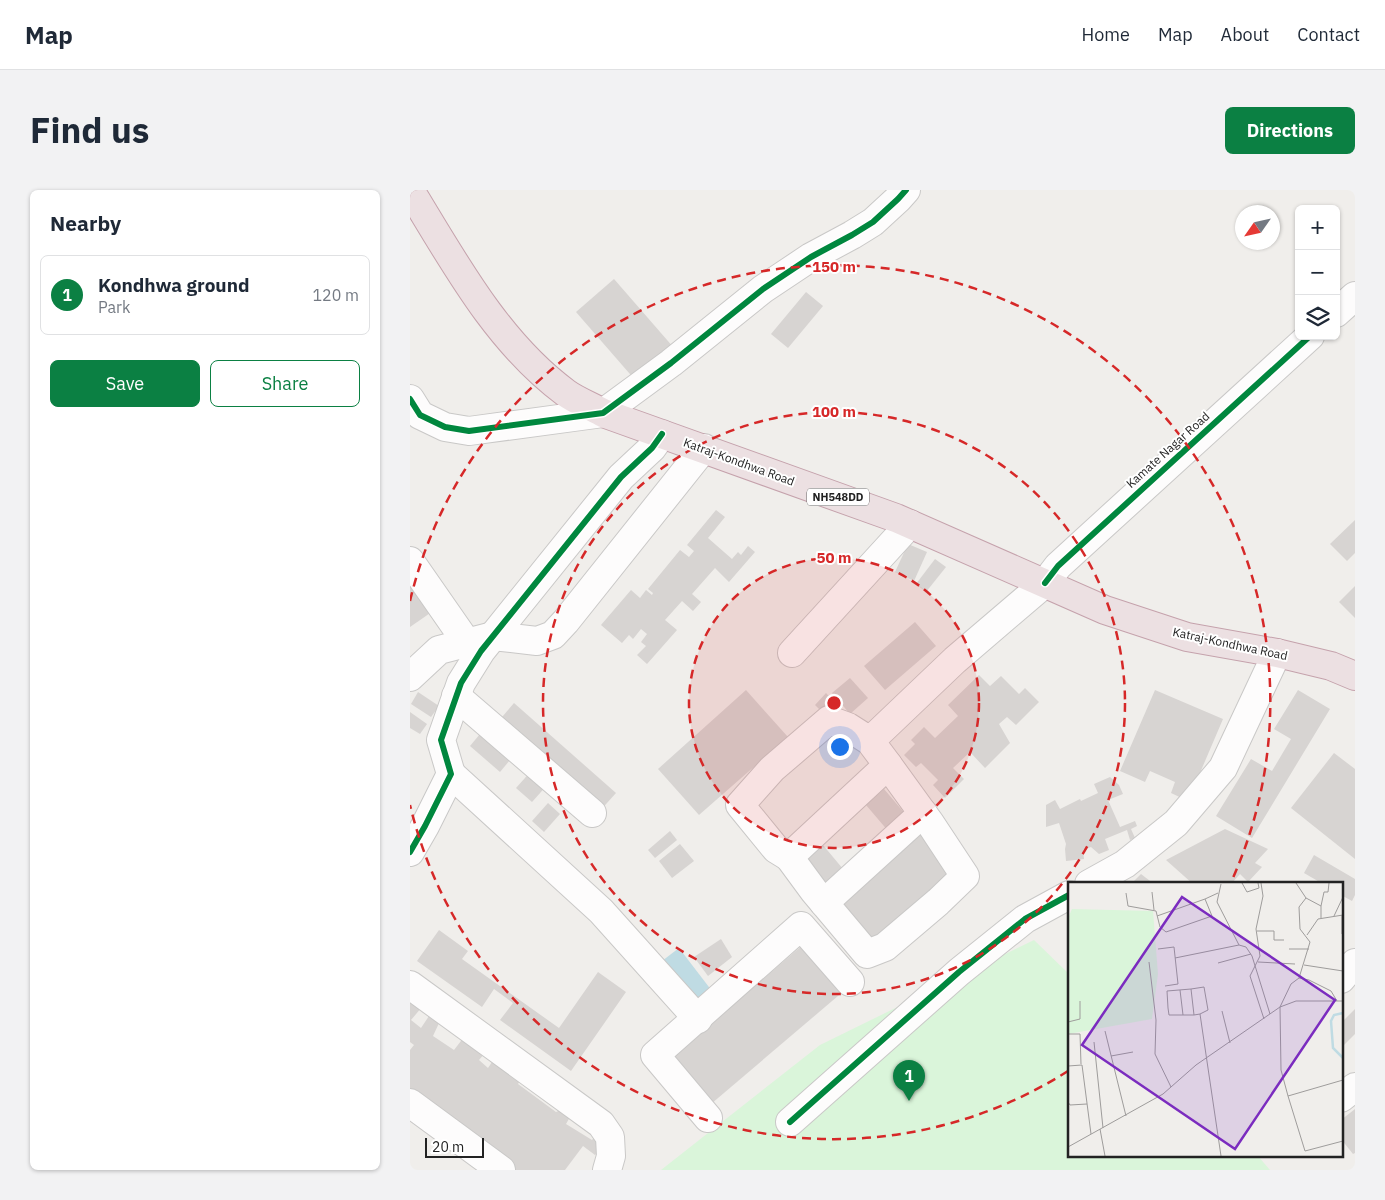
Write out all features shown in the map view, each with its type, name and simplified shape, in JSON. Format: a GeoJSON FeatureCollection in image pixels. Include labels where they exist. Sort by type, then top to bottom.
{"type":"FeatureCollection","features":[{"type":"Feature","properties":{"kind":"highway","name":"Katraj-Kondhwa Road"},"geometry":{"type":"LineString","coordinates":[[410,190],[450,256],[486,309],[527,360],[567,394],[603,413],[910,524],[1105,610],[1187,638],[1278,653],[1331,666],[1355,676]]}},
{"type":"Feature","properties":{"kind":"street"},"geometry":{"type":"LineString","coordinates":[[414,410],[445,427],[469,431],[603,413],[692,346],[763,289],[811,257],[873,222],[906,190]]}},
{"type":"Feature","properties":{"kind":"street"},"geometry":{"type":"LineString","coordinates":[[1340,309],[1355,296]]}},
{"type":"Feature","properties":{"kind":"street","name":"Kamate Nagar Road"},"geometry":{"type":"LineString","coordinates":[[870,741],[955,660],[1045,583],[1058,566],[1306,340]]}},
{"type":"Feature","properties":{"kind":"street"},"geometry":{"type":"LineString","coordinates":[[480,639],[621,477],[652,448],[662,434]]}},
{"type":"Feature","properties":{"kind":"street"},"geometry":{"type":"LineString","coordinates":[[410,677],[439,650],[480,639],[537,641],[553,635],[704,448]]}},
{"type":"Feature","properties":{"kind":"street"},"geometry":{"type":"LineString","coordinates":[[792,653],[910,524]]}},
{"type":"Feature","properties":{"kind":"street"},"geometry":{"type":"LineString","coordinates":[[410,560],[480,639],[481,651],[461,684],[441,740],[451,774],[600,911],[698,1018]]}},
{"type":"Feature","properties":{"kind":"street"},"geometry":{"type":"LineString","coordinates":[[1093,882],[1125,864],[1176,823],[1222,768],[1278,653]]}},
{"type":"Feature","properties":{"kind":"street"},"geometry":{"type":"LineString","coordinates":[[456,696],[592,813]]}},
{"type":"Feature","properties":{"kind":"street"},"geometry":{"type":"LineString","coordinates":[[828,720],[848,727],[870,741],[888,765],[923,813],[964,876],[938,902],[885,947],[867,954],[824,903],[789,856],[776,849],[740,805],[772,769],[828,720]]}},
{"type":"Feature","properties":{"kind":"street"},"geometry":{"type":"LineString","coordinates":[[789,856],[888,765]]}},
{"type":"Feature","properties":{"kind":"street"},"geometry":{"type":"LineString","coordinates":[[410,852],[451,774]]}},
{"type":"Feature","properties":{"kind":"street"},"geometry":{"type":"LineString","coordinates":[[824,903],[923,813]]}},
{"type":"Feature","properties":{"kind":"street"},"geometry":{"type":"LineString","coordinates":[[790,1122],[960,972],[1025,919],[1068,896]]}},
{"type":"Feature","properties":{"kind":"street"},"geometry":{"type":"LineString","coordinates":[[708,1118],[655,1055],[801,926],[850,982]]}},
{"type":"Feature","properties":{"kind":"street"},"geometry":{"type":"LineString","coordinates":[[1342,978],[1355,963]]}},
{"type":"Feature","properties":{"kind":"street"},"geometry":{"type":"LineString","coordinates":[[410,985],[601,1124],[610,1137],[610,1156],[607,1170]]}},
{"type":"Feature","properties":{"kind":"street"},"geometry":{"type":"LineString","coordinates":[[1342,1097],[1355,1087]]}},
{"type":"Feature","properties":{"kind":"street"},"geometry":{"type":"LineString","coordinates":[[410,1103],[501,1170]]}},
{"type":"Feature","properties":{"kind":"green space"},"geometry":{"type":"Polygon","coordinates":[[[1034,940],[1068,973],[1068,1158],[1260,1158],[1270,1170],[661,1170],[820,1045],[1034,940]]]}},
{"type":"Feature","properties":{"kind":"water"},"geometry":{"type":"Polygon","coordinates":[[[679,948],[712,991],[695,1003],[662,961],[679,948]]]}},
{"type":"Feature","properties":{"kind":"building"},"geometry":{"type":"Polygon","coordinates":[[[614,279],[674,348],[636,381],[576,312],[614,279]]]}},
{"type":"Feature","properties":{"kind":"building"},"geometry":{"type":"Polygon","coordinates":[[[806,292],[823,306],[788,348],[771,334],[806,292]]]}},
{"type":"Feature","properties":{"kind":"building"},"geometry":{"type":"Polygon","coordinates":[[[716,510],[725,517],[708,538],[732,559],[738,552],[741,555],[748,546],[755,552],[729,582],[715,568],[692,594],[701,602],[693,611],[682,601],[665,620],[677,630],[647,664],[637,655],[646,646],[641,642],[647,634],[641,629],[633,639],[629,635],[622,643],[601,625],[631,590],[640,598],[646,590],[652,595],[653,593],[648,589],[680,550],[689,557],[694,551],[687,545],[716,510]]]}},
{"type":"Feature","properties":{"kind":"building"},"geometry":{"type":"Polygon","coordinates":[[[1355,520],[1355,553],[1347,561],[1330,544],[1355,520]]]}},
{"type":"Feature","properties":{"kind":"building"},"geometry":{"type":"Polygon","coordinates":[[[908,544],[927,552],[914,581],[895,572],[908,544]]]}},
{"type":"Feature","properties":{"kind":"building"},"geometry":{"type":"Polygon","coordinates":[[[935,559],[946,567],[926,592],[916,584],[935,559]]]}},
{"type":"Feature","properties":{"kind":"building"},"geometry":{"type":"Polygon","coordinates":[[[410,572],[436,609],[410,627],[410,572]]]}},
{"type":"Feature","properties":{"kind":"building"},"geometry":{"type":"Polygon","coordinates":[[[1355,586],[1355,618],[1339,602],[1355,586]]]}},
{"type":"Feature","properties":{"kind":"building"},"geometry":{"type":"Polygon","coordinates":[[[915,622],[936,646],[885,690],[864,666],[915,622]]]}},
{"type":"Feature","properties":{"kind":"building"},"geometry":{"type":"Polygon","coordinates":[[[979,675],[990,686],[1001,676],[1019,694],[1025,688],[1039,702],[1016,725],[1007,717],[999,724],[1010,743],[985,768],[970,752],[953,768],[964,779],[945,798],[933,785],[938,780],[921,763],[916,767],[904,755],[915,744],[911,740],[924,727],[935,738],[958,716],[948,705],[979,675]]]}},
{"type":"Feature","properties":{"kind":"building"},"geometry":{"type":"Polygon","coordinates":[[[850,678],[868,698],[850,714],[832,693],[850,678]]]}},
{"type":"Feature","properties":{"kind":"building"},"geometry":{"type":"Polygon","coordinates":[[[746,690],[788,737],[699,815],[658,769],[746,690]]]}},
{"type":"Feature","properties":{"kind":"building"},"geometry":{"type":"Polygon","coordinates":[[[1155,690],[1223,719],[1188,801],[1171,793],[1175,782],[1150,771],[1145,782],[1120,771],[1155,690]]]}},
{"type":"Feature","properties":{"kind":"building"},"geometry":{"type":"Polygon","coordinates":[[[1298,690],[1330,709],[1252,838],[1216,816],[1251,759],[1272,771],[1291,739],[1274,729],[1298,690]]]}},
{"type":"Feature","properties":{"kind":"building"},"geometry":{"type":"Polygon","coordinates":[[[418,692],[439,706],[431,717],[411,704],[418,692]]]}},
{"type":"Feature","properties":{"kind":"building"},"geometry":{"type":"Polygon","coordinates":[[[826,693],[842,710],[831,721],[815,705],[826,693]]]}},
{"type":"Feature","properties":{"kind":"building"},"geometry":{"type":"Polygon","coordinates":[[[514,703],[616,793],[598,813],[496,724],[514,703]]]}},
{"type":"Feature","properties":{"kind":"building"},"geometry":{"type":"Polygon","coordinates":[[[410,712],[427,724],[420,734],[410,728],[410,712]]]}},
{"type":"Feature","properties":{"kind":"building"},"geometry":{"type":"Polygon","coordinates":[[[485,728],[515,754],[500,772],[470,746],[485,728]]]}},
{"type":"Feature","properties":{"kind":"building"},"geometry":{"type":"Polygon","coordinates":[[[1334,753],[1355,769],[1355,859],[1291,808],[1334,753]]]}},
{"type":"Feature","properties":{"kind":"building"},"geometry":{"type":"Polygon","coordinates":[[[533,769],[549,783],[532,802],[516,788],[533,769]]]}},
{"type":"Feature","properties":{"kind":"building"},"geometry":{"type":"Polygon","coordinates":[[[1110,777],[1119,785],[1123,794],[1108,800],[1120,827],[1135,821],[1137,826],[1131,829],[1135,838],[1130,840],[1127,830],[1105,839],[1109,850],[1099,854],[1091,847],[1083,850],[1084,859],[1066,861],[1066,844],[1059,823],[1046,827],[1046,805],[1055,800],[1060,809],[1080,799],[1081,801],[1098,793],[1094,784],[1110,777]]]}},
{"type":"Feature","properties":{"kind":"building"},"geometry":{"type":"Polygon","coordinates":[[[884,789],[907,816],[889,832],[866,805],[884,789]]]}},
{"type":"Feature","properties":{"kind":"building"},"geometry":{"type":"Polygon","coordinates":[[[548,803],[560,814],[544,832],[532,821],[548,803]]]}},
{"type":"Feature","properties":{"kind":"building"},"geometry":{"type":"Polygon","coordinates":[[[916,829],[955,872],[872,948],[833,905],[916,829]]]}},
{"type":"Feature","properties":{"kind":"building"},"geometry":{"type":"Polygon","coordinates":[[[1225,829],[1268,849],[1255,863],[1262,867],[1248,882],[1240,874],[1233,882],[1191,882],[1166,860],[1225,829]]]}},
{"type":"Feature","properties":{"kind":"building"},"geometry":{"type":"Polygon","coordinates":[[[670,831],[677,840],[655,858],[648,850],[670,831]]]}},
{"type":"Feature","properties":{"kind":"building"},"geometry":{"type":"Polygon","coordinates":[[[680,844],[694,861],[672,878],[659,861],[680,844]]]}},
{"type":"Feature","properties":{"kind":"building"},"geometry":{"type":"Polygon","coordinates":[[[823,845],[848,875],[826,893],[796,856],[806,847],[812,854],[823,845]]]}},
{"type":"Feature","properties":{"kind":"building"},"geometry":{"type":"Polygon","coordinates":[[[1314,855],[1355,879],[1355,895],[1352,901],[1342,896],[1342,882],[1320,882],[1304,873],[1314,855]]]}},
{"type":"Feature","properties":{"kind":"building"},"geometry":{"type":"Polygon","coordinates":[[[1141,874],[1151,882],[1133,882],[1141,874]]]}},
{"type":"Feature","properties":{"kind":"building"},"geometry":{"type":"Polygon","coordinates":[[[439,930],[468,951],[462,959],[559,1028],[598,972],[626,992],[571,1071],[500,1020],[513,1003],[494,989],[482,1007],[417,961],[439,930]]]}},
{"type":"Feature","properties":{"kind":"building"},"geometry":{"type":"Polygon","coordinates":[[[721,939],[732,957],[708,976],[694,957],[721,939]]]}},
{"type":"Feature","properties":{"kind":"building"},"geometry":{"type":"Polygon","coordinates":[[[805,943],[845,990],[711,1104],[671,1058],[805,943]]]}},
{"type":"Feature","properties":{"kind":"building"},"geometry":{"type":"Polygon","coordinates":[[[410,999],[422,1007],[411,1020],[421,1028],[429,1016],[440,1021],[433,1036],[454,1050],[464,1037],[485,1053],[479,1060],[488,1068],[494,1059],[522,1077],[518,1084],[556,1112],[561,1110],[570,1117],[566,1124],[592,1140],[597,1134],[606,1144],[595,1155],[583,1146],[565,1170],[513,1170],[410,1091],[410,1050],[414,1045],[410,1042],[410,999]]]}},
{"type":"Feature","properties":{"kind":"building"},"geometry":{"type":"Polygon","coordinates":[[[1355,1009],[1355,1034],[1342,1047],[1342,1022],[1355,1009]]]}},
{"type":"Feature","properties":{"kind":"building"},"geometry":{"type":"Polygon","coordinates":[[[1355,1109],[1355,1153],[1353,1154],[1342,1140],[1342,1119],[1355,1109]]]}},
{"type":"Feature","properties":{"kind":"cycle path"},"geometry":{"type":"LineString","coordinates":[[410,399],[420,415],[445,427],[469,431],[603,413],[671,363],[763,289],[811,257],[873,222],[906,190]]}},
{"type":"Feature","properties":{"kind":"cycle path"},"geometry":{"type":"LineString","coordinates":[[1045,583],[1058,566],[1306,340]]}},
{"type":"Feature","properties":{"kind":"cycle path"},"geometry":{"type":"LineString","coordinates":[[410,852],[451,774],[441,740],[461,683],[481,651],[621,477],[652,448],[662,434]]}},
{"type":"Feature","properties":{"kind":"cycle path"},"geometry":{"type":"LineString","coordinates":[[790,1122],[959,972],[1025,919],[1068,896]]}},
{"type":"Feature","properties":{"kind":"place","name":"Kondhwa ground"},"geometry":{"type":"Point","coordinates":[909,1101]}}]}
